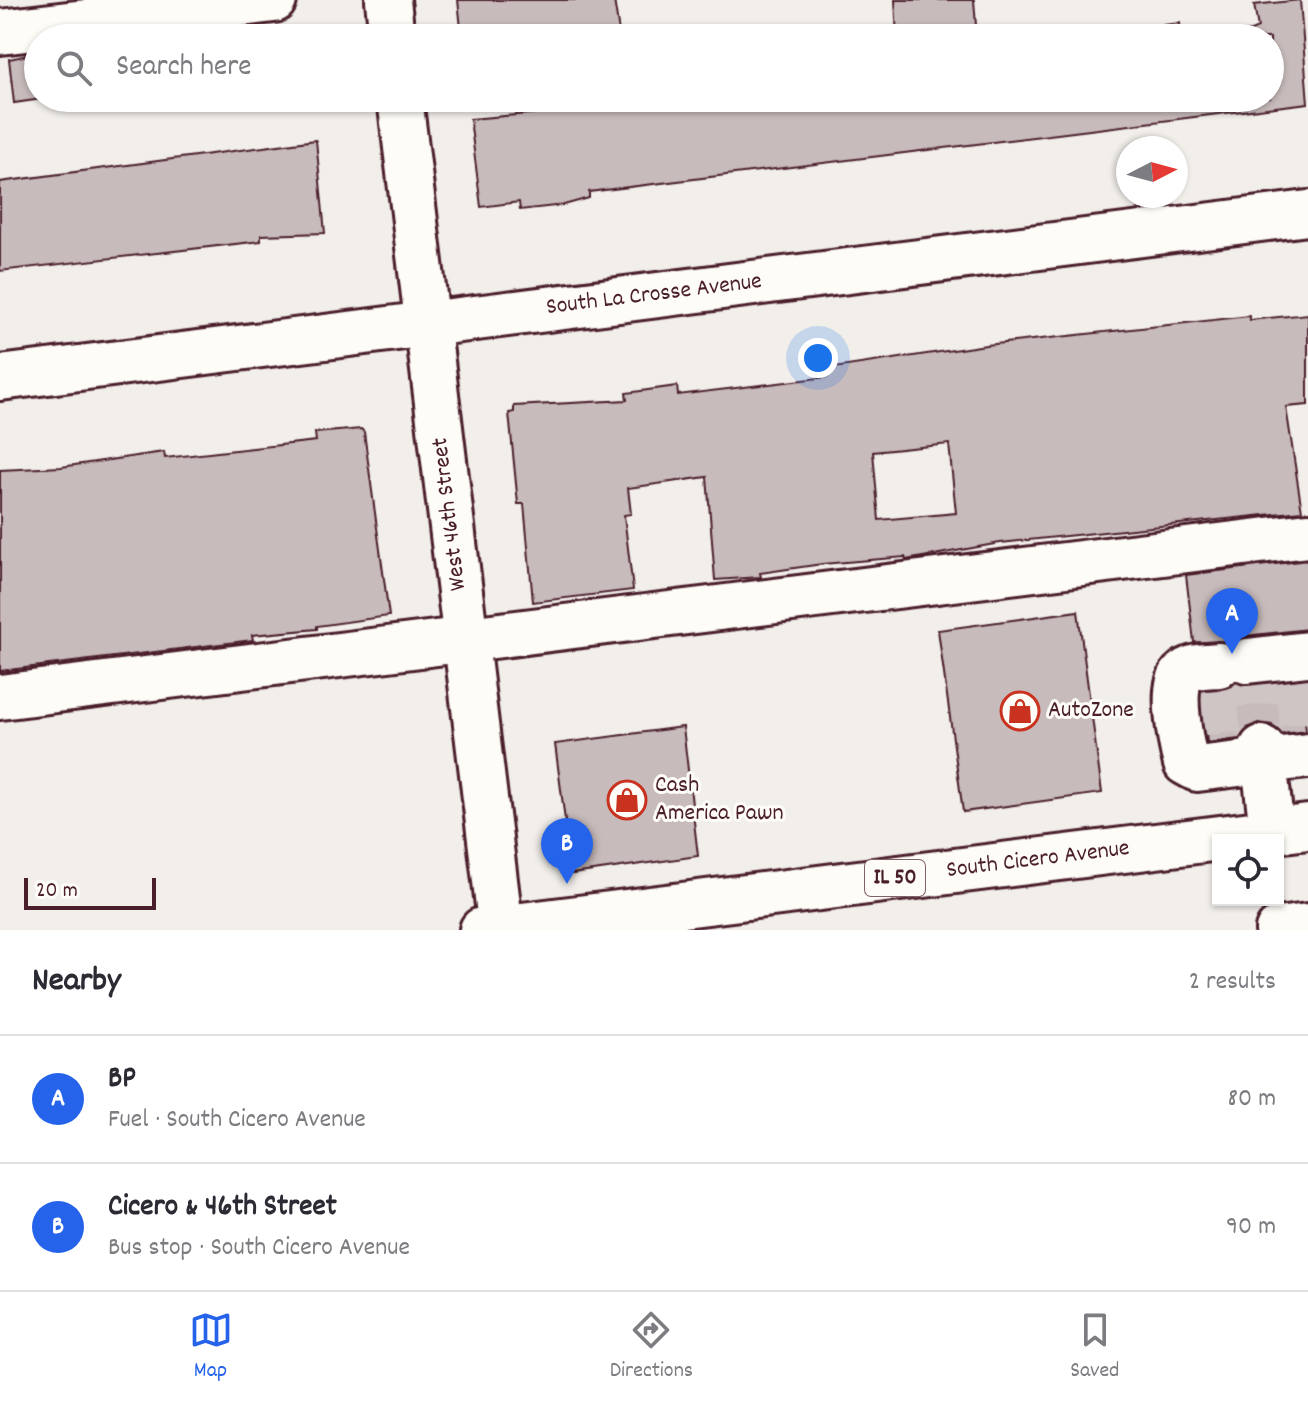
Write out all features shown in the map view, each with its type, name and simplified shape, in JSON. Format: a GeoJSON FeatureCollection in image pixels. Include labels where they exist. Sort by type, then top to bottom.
{"type":"FeatureCollection","features":[{"type":"Feature","properties":{"kind":"street"},"geometry":{"type":"LineString","coordinates":[[68,24],[274,0]]}},
{"type":"Feature","properties":{"kind":"street"},"geometry":{"type":"LineString","coordinates":[[388,0],[391,24]]}},
{"type":"Feature","properties":{"kind":"street"},"geometry":{"type":"LineString","coordinates":[[0,32],[24,29]]}},
{"type":"Feature","properties":{"kind":"street","name":"West 46th Street"},"geometry":{"type":"LineString","coordinates":[[402,112],[466,638],[494,929]]}},
{"type":"Feature","properties":{"kind":"street","name":"South La Crosse Avenue"},"geometry":{"type":"LineString","coordinates":[[0,378],[1308,213]]}},
{"type":"Feature","properties":{"kind":"street"},"geometry":{"type":"LineString","coordinates":[[0,697],[1308,535]]}},
{"type":"Feature","properties":{"kind":"street"},"geometry":{"type":"LineString","coordinates":[[1290,829],[1269,755],[1197,769],[1186,763],[1176,691],[1180,676],[1192,668],[1223,670],[1300,664]]}},
{"type":"Feature","properties":{"kind":"street","name":"South Cicero Avenue"},"geometry":{"type":"LineString","coordinates":[[494,929],[1290,829]]}},
{"type":"Feature","properties":{"kind":"street"},"geometry":{"type":"LineString","coordinates":[[1278,930],[1308,926]]}},
{"type":"Feature","properties":{"kind":"building"},"geometry":{"type":"Polygon","coordinates":[[[458,0],[614,0],[618,24],[461,24],[458,0]]]}},
{"type":"Feature","properties":{"kind":"building"},"geometry":{"type":"Polygon","coordinates":[[[895,0],[974,0],[976,24],[896,24],[895,0]]]}},
{"type":"Feature","properties":{"kind":"building"},"geometry":{"type":"Polygon","coordinates":[[[1300,0],[1308,103],[1284,106],[1284,24],[1257,24],[1254,5],[1300,0]]]}},
{"type":"Feature","properties":{"kind":"building"},"geometry":{"type":"Polygon","coordinates":[[[24,56],[24,102],[14,103],[9,59],[24,56]]]}},
{"type":"Feature","properties":{"kind":"building"},"geometry":{"type":"Polygon","coordinates":[[[550,112],[1235,112],[589,192],[589,198],[564,205],[520,210],[519,202],[481,207],[470,119],[550,112]]]}},
{"type":"Feature","properties":{"kind":"building"},"geometry":{"type":"Polygon","coordinates":[[[316,140],[325,233],[261,235],[261,241],[0,271],[0,182],[316,140]]]}},
{"type":"Feature","properties":{"kind":"building"},"geometry":{"type":"Polygon","coordinates":[[[1308,314],[1308,405],[1286,407],[1302,511],[1000,543],[906,560],[905,557],[822,564],[760,573],[761,577],[715,580],[707,477],[628,488],[631,514],[624,515],[633,590],[533,602],[524,504],[518,504],[509,413],[514,412],[514,406],[627,400],[626,393],[677,386],[678,395],[828,377],[827,369],[986,345],[1249,316],[1250,320],[1308,314]],[[949,444],[873,452],[879,520],[956,513],[949,444]]]}},
{"type":"Feature","properties":{"kind":"building"},"geometry":{"type":"Polygon","coordinates":[[[361,429],[364,432],[389,616],[317,626],[317,629],[252,635],[253,640],[0,671],[0,470],[61,467],[164,452],[165,458],[316,441],[315,433],[361,429]]]}},
{"type":"Feature","properties":{"kind":"building"},"geometry":{"type":"Polygon","coordinates":[[[1308,560],[1308,629],[1244,636],[1230,643],[1194,642],[1186,575],[1308,560]]]}},
{"type":"Feature","properties":{"kind":"building","name":"AutoZone"},"geometry":{"type":"Polygon","coordinates":[[[1078,611],[1102,793],[963,812],[938,630],[1078,611]]]}},
{"type":"Feature","properties":{"kind":"building"},"geometry":{"type":"Polygon","coordinates":[[[1301,680],[1306,731],[1282,734],[1272,725],[1259,723],[1247,728],[1239,739],[1207,743],[1202,692],[1221,690],[1236,683],[1250,686],[1301,680]]]}},
{"type":"Feature","properties":{"kind":"building","name":"Cash America Pawn"},"geometry":{"type":"Polygon","coordinates":[[[683,727],[698,856],[572,874],[555,744],[683,727]]]}},
{"type":"Feature","properties":{"kind":"tunnel"},"geometry":{"type":"LineString","coordinates":[[1253,661],[1262,748]]}},
{"type":"Feature","properties":{"kind":"tunnel"},"geometry":{"type":"LineString","coordinates":[[1297,680],[1304,742]]}},
{"type":"Feature","properties":{"kind":"tunnel"},"geometry":{"type":"LineString","coordinates":[[1214,690],[1221,753]]}},
{"type":"Feature","properties":{"kind":"place","name":"BP"},"geometry":{"type":"Point","coordinates":[1232,654]}},
{"type":"Feature","properties":{"kind":"place","name":"AutoZone"},"geometry":{"type":"Point","coordinates":[1020,711]}},
{"type":"Feature","properties":{"kind":"place","name":"Cash America Pawn"},"geometry":{"type":"Point","coordinates":[627,800]}},
{"type":"Feature","properties":{"kind":"place","name":"Cicero & 46th Street"},"geometry":{"type":"Point","coordinates":[567,884]}}]}
